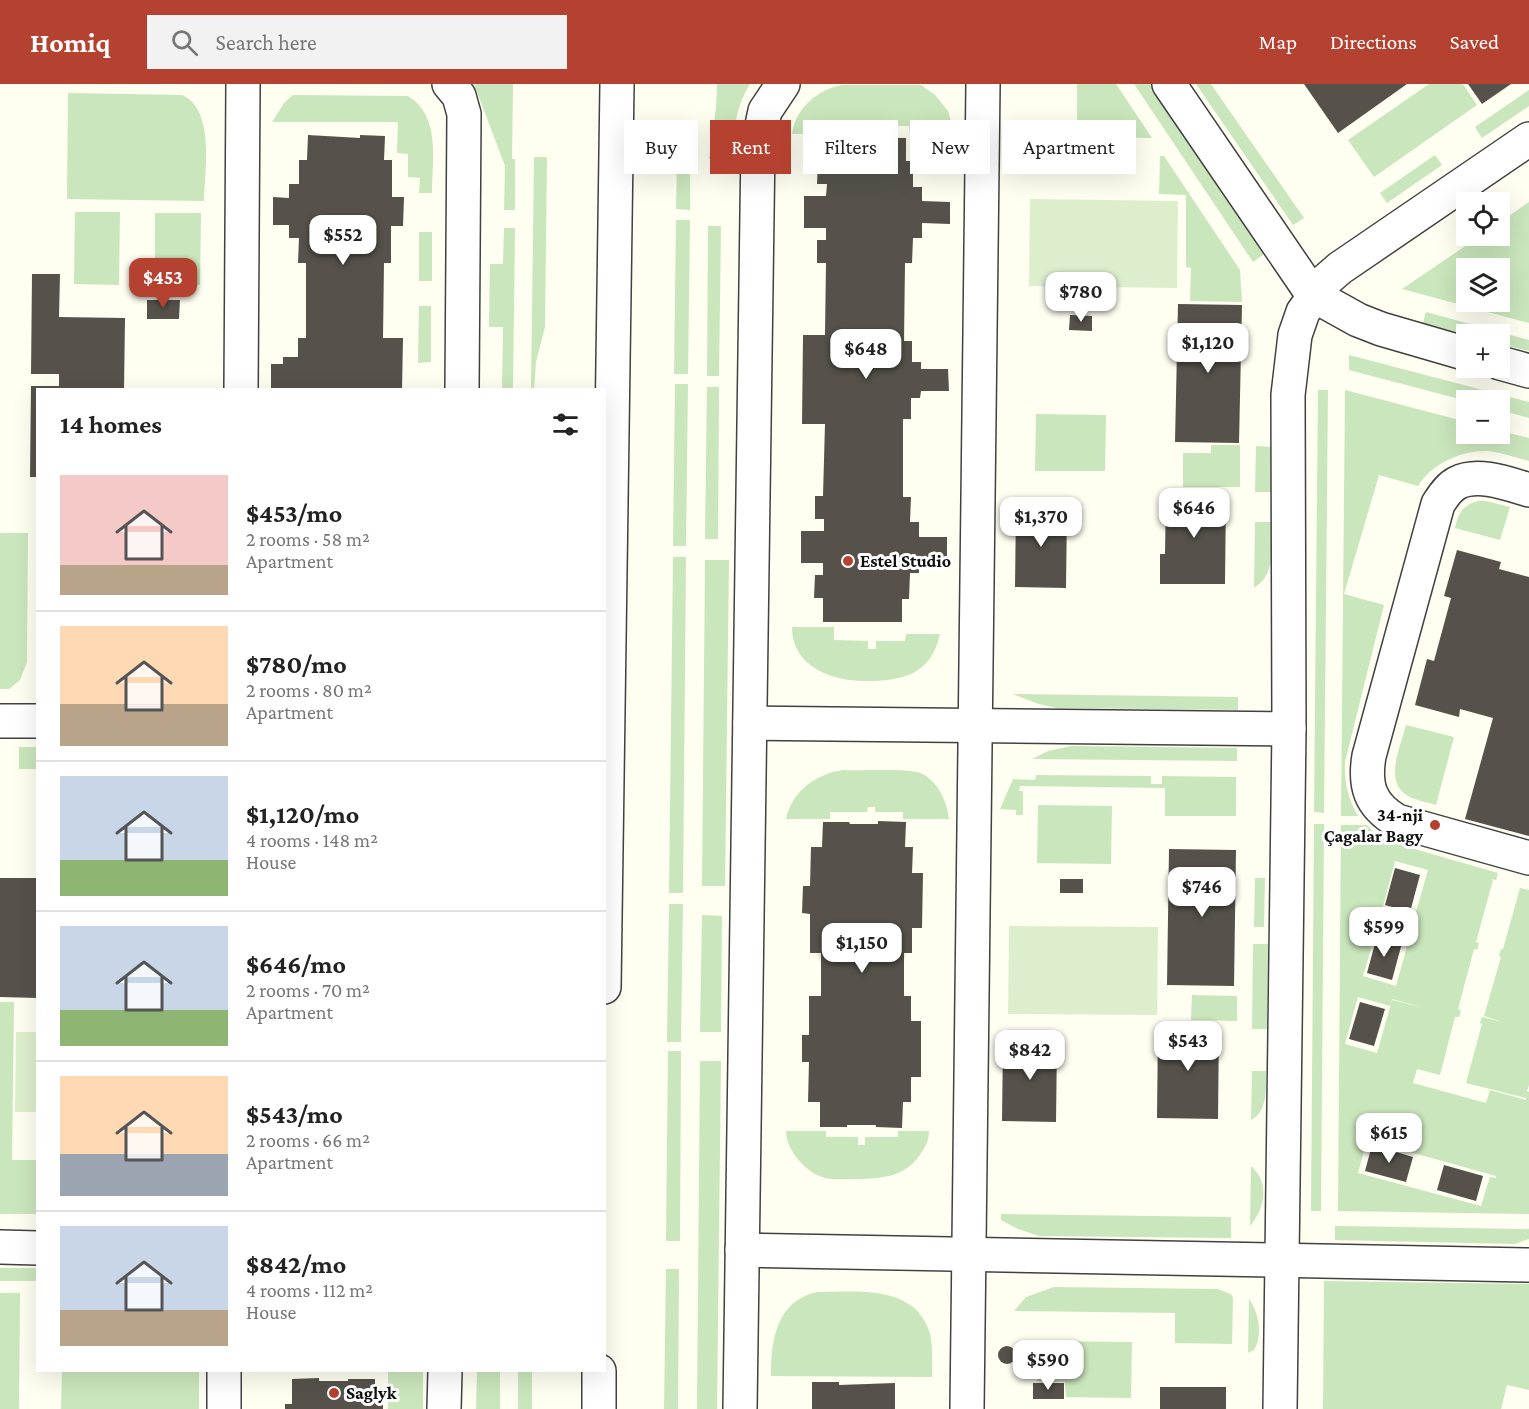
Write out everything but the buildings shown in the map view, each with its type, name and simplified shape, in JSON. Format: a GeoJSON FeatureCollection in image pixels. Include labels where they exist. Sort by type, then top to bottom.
{"type":"FeatureCollection","features":[{"type":"Feature","properties":{"kind":"street"},"geometry":{"type":"LineString","coordinates":[[242,388],[243,84]]}},
{"type":"Feature","properties":{"kind":"street"},"geometry":{"type":"LineString","coordinates":[[449,84],[459,96],[464,114],[462,388]]}},
{"type":"Feature","properties":{"kind":"street"},"geometry":{"type":"LineString","coordinates":[[606,848],[617,84]]}},
{"type":"Feature","properties":{"kind":"street"},"geometry":{"type":"LineString","coordinates":[[740,1409],[758,144],[765,111],[783,84]]}},
{"type":"Feature","properties":{"kind":"street"},"geometry":{"type":"LineString","coordinates":[[968,1409],[983,84]]}},
{"type":"Feature","properties":{"kind":"street"},"geometry":{"type":"LineString","coordinates":[[1169,84],[1313,295],[1358,320],[1381,329],[1456,351]]}},
{"type":"Feature","properties":{"kind":"street"},"geometry":{"type":"LineString","coordinates":[[1280,1409],[1288,729],[1288,395],[1295,335],[1303,312],[1325,280],[1529,139]]}},
{"type":"Feature","properties":{"kind":"street"},"geometry":{"type":"LineString","coordinates":[[1510,366],[1529,371]]}},
{"type":"Feature","properties":{"kind":"street"},"geometry":{"type":"LineString","coordinates":[[1529,490],[1497,481],[1470,479],[1458,482],[1446,492],[1438,504],[1378,722],[1367,772],[1368,786],[1375,802],[1384,813],[1397,821],[1529,858]]}},
{"type":"Feature","properties":{"kind":"street"},"geometry":{"type":"LineString","coordinates":[[0,721],[36,721]]}},
{"type":"Feature","properties":{"kind":"street"},"geometry":{"type":"LineString","coordinates":[[750,723],[1288,729]]}},
{"type":"Feature","properties":{"kind":"street"},"geometry":{"type":"LineString","coordinates":[[0,1247],[36,1248]]}},
{"type":"Feature","properties":{"kind":"street"},"geometry":{"type":"LineString","coordinates":[[742,1250],[1529,1265]]}},
{"type":"Feature","properties":{"kind":"street"},"geometry":{"type":"LineString","coordinates":[[224,1372],[224,1409]]}},
{"type":"Feature","properties":{"kind":"street"},"geometry":{"type":"LineString","coordinates":[[444,1409],[445,1372]]}},
{"type":"Feature","properties":{"kind":"street"},"geometry":{"type":"LineString","coordinates":[[599,1372],[599,1409]]}},
{"type":"Feature","properties":{"kind":"green space"},"geometry":{"type":"Polygon","coordinates":[[[474,84],[513,84],[512,159],[515,159],[515,210],[504,210],[505,166],[474,84]]]}},
{"type":"Feature","properties":{"kind":"green space"},"geometry":{"type":"Polygon","coordinates":[[[717,84],[750,84],[741,103],[737,120],[714,120],[717,84]]]}},
{"type":"Feature","properties":{"kind":"green space"},"geometry":{"type":"Polygon","coordinates":[[[1077,84],[1116,84],[1152,138],[1136,138],[1136,120],[1077,120],[1077,84]]]}},
{"type":"Feature","properties":{"kind":"green space"},"geometry":{"type":"Polygon","coordinates":[[[1134,84],[1151,84],[1264,254],[1253,262],[1134,84]]]}},
{"type":"Feature","properties":{"kind":"green space"},"geometry":{"type":"Polygon","coordinates":[[[1196,84],[1211,84],[1304,218],[1293,225],[1196,84]]]}},
{"type":"Feature","properties":{"kind":"green space"},"geometry":{"type":"Polygon","coordinates":[[[1429,84],[1463,84],[1477,105],[1374,177],[1348,140],[1429,84]]]}},
{"type":"Feature","properties":{"kind":"green space"},"geometry":{"type":"Polygon","coordinates":[[[921,85],[935,95],[948,111],[951,120],[910,120],[910,135],[909,126],[898,126],[898,120],[803,120],[803,134],[792,134],[798,116],[809,102],[833,87],[921,85]]]}},
{"type":"Feature","properties":{"kind":"green space"},"geometry":{"type":"Polygon","coordinates":[[[1529,90],[1529,106],[1482,138],[1475,127],[1529,90]]]}},
{"type":"Feature","properties":{"kind":"green space"},"geometry":{"type":"Polygon","coordinates":[[[68,93],[182,95],[192,102],[200,113],[206,142],[204,201],[67,199],[68,93]]]}},
{"type":"Feature","properties":{"kind":"green space"},"geometry":{"type":"Polygon","coordinates":[[[293,95],[408,96],[419,105],[430,127],[433,153],[432,193],[419,193],[420,178],[408,177],[408,154],[397,153],[398,122],[272,122],[284,103],[293,95]]]}},
{"type":"Feature","properties":{"kind":"green space"},"geometry":{"type":"Polygon","coordinates":[[[1435,155],[1442,165],[1387,203],[1380,193],[1435,155]]]}},
{"type":"Feature","properties":{"kind":"green space"},"geometry":{"type":"Polygon","coordinates":[[[1160,156],[1164,156],[1240,270],[1242,302],[1190,301],[1191,268],[1186,267],[1186,195],[1159,194],[1160,156]]]}},
{"type":"Feature","properties":{"kind":"green space"},"geometry":{"type":"Polygon","coordinates":[[[534,157],[547,157],[545,327],[536,362],[534,388],[531,388],[534,157]]]}},
{"type":"Feature","properties":{"kind":"green space"},"geometry":{"type":"Polygon","coordinates":[[[677,174],[690,174],[690,210],[676,209],[677,174]]]}},
{"type":"Feature","properties":{"kind":"green space"},"geometry":{"type":"Polygon","coordinates":[[[1030,199],[1178,201],[1177,288],[1029,286],[1030,199]]]}},
{"type":"Feature","properties":{"kind":"green space"},"geometry":{"type":"Polygon","coordinates":[[[1529,202],[1529,323],[1488,312],[1510,312],[1510,258],[1456,258],[1456,303],[1402,289],[1465,246],[1510,246],[1510,215],[1529,202]]]}},
{"type":"Feature","properties":{"kind":"green space"},"geometry":{"type":"Polygon","coordinates":[[[75,212],[120,212],[119,285],[74,284],[75,212]]]}},
{"type":"Feature","properties":{"kind":"green space"},"geometry":{"type":"Polygon","coordinates":[[[155,213],[201,213],[200,285],[155,285],[155,213]]]}},
{"type":"Feature","properties":{"kind":"green space"},"geometry":{"type":"Polygon","coordinates":[[[676,220],[690,220],[688,374],[674,374],[676,220]]]}},
{"type":"Feature","properties":{"kind":"green space"},"geometry":{"type":"Polygon","coordinates":[[[708,226],[721,226],[719,376],[707,376],[708,226]]]}},
{"type":"Feature","properties":{"kind":"green space"},"geometry":{"type":"Polygon","coordinates":[[[504,228],[515,228],[513,388],[502,388],[503,327],[489,327],[490,264],[503,264],[504,228]]]}},
{"type":"Feature","properties":{"kind":"green space"},"geometry":{"type":"Polygon","coordinates":[[[419,232],[432,232],[432,281],[419,281],[419,232]]]}},
{"type":"Feature","properties":{"kind":"green space"},"geometry":{"type":"Polygon","coordinates":[[[419,306],[431,306],[431,362],[418,363],[419,306]]]}},
{"type":"Feature","properties":{"kind":"green space"},"geometry":{"type":"Polygon","coordinates":[[[1426,312],[1470,324],[1456,324],[1456,332],[1423,323],[1426,312]]]}},
{"type":"Feature","properties":{"kind":"green space"},"geometry":{"type":"Polygon","coordinates":[[[1510,335],[1529,340],[1529,351],[1510,346],[1510,335]]]}},
{"type":"Feature","properties":{"kind":"green space"},"geometry":{"type":"Polygon","coordinates":[[[1349,355],[1483,390],[1456,390],[1456,398],[1349,370],[1349,355]]]}},
{"type":"Feature","properties":{"kind":"green space"},"geometry":{"type":"Polygon","coordinates":[[[675,384],[688,384],[686,546],[673,546],[675,384]]]}},
{"type":"Feature","properties":{"kind":"green space"},"geometry":{"type":"Polygon","coordinates":[[[707,387],[719,387],[718,539],[705,539],[707,387]]]}},
{"type":"Feature","properties":{"kind":"green space"},"geometry":{"type":"Polygon","coordinates":[[[1318,390],[1328,390],[1324,813],[1314,812],[1318,390]]]}},
{"type":"Feature","properties":{"kind":"green space"},"geometry":{"type":"Polygon","coordinates":[[[1345,390],[1456,419],[1456,444],[1510,444],[1510,433],[1529,438],[1529,461],[1503,454],[1477,451],[1458,456],[1439,465],[1418,486],[1379,475],[1344,594],[1384,605],[1345,762],[1347,790],[1358,816],[1341,816],[1345,390]]]}},
{"type":"Feature","properties":{"kind":"green space"},"geometry":{"type":"Polygon","coordinates":[[[1510,397],[1529,402],[1529,418],[1510,413],[1510,397]]]}},
{"type":"Feature","properties":{"kind":"green space"},"geometry":{"type":"Polygon","coordinates":[[[1036,414],[1106,415],[1105,471],[1035,471],[1036,414]]]}},
{"type":"Feature","properties":{"kind":"green space"},"geometry":{"type":"Polygon","coordinates":[[[1211,445],[1240,445],[1240,487],[1183,487],[1183,453],[1211,453],[1211,445]]]}},
{"type":"Feature","properties":{"kind":"green space"},"geometry":{"type":"Polygon","coordinates":[[[1256,446],[1272,447],[1271,492],[1255,492],[1256,446]]]}},
{"type":"Feature","properties":{"kind":"green space"},"geometry":{"type":"Polygon","coordinates":[[[1478,501],[1510,507],[1500,540],[1455,528],[1462,510],[1478,501]]]}},
{"type":"Feature","properties":{"kind":"green space"},"geometry":{"type":"Polygon","coordinates":[[[1255,522],[1271,522],[1272,550],[1266,575],[1254,588],[1255,522]]]}},
{"type":"Feature","properties":{"kind":"green space"},"geometry":{"type":"Polygon","coordinates":[[[0,533],[28,533],[27,662],[20,680],[9,689],[0,689],[0,533]]]}},
{"type":"Feature","properties":{"kind":"green space"},"geometry":{"type":"Polygon","coordinates":[[[673,557],[686,557],[683,893],[669,893],[673,557]]]}},
{"type":"Feature","properties":{"kind":"green space"},"geometry":{"type":"Polygon","coordinates":[[[705,560],[729,560],[725,886],[702,886],[705,560]]]}},
{"type":"Feature","properties":{"kind":"green space"},"geometry":{"type":"Polygon","coordinates":[[[792,627],[834,627],[834,640],[868,641],[868,649],[876,649],[876,641],[905,641],[906,634],[940,634],[930,659],[913,673],[891,679],[865,681],[827,674],[806,662],[794,641],[792,627]]]}},
{"type":"Feature","properties":{"kind":"green space"},"geometry":{"type":"Polygon","coordinates":[[[1013,694],[1238,697],[1238,710],[1056,708],[1013,694]]]}},
{"type":"Feature","properties":{"kind":"green space"},"geometry":{"type":"Polygon","coordinates":[[[1406,725],[1454,737],[1436,805],[1408,796],[1396,782],[1396,763],[1406,725]]]}},
{"type":"Feature","properties":{"kind":"green space"},"geometry":{"type":"Polygon","coordinates":[[[1071,746],[1237,748],[1237,761],[1032,759],[1048,751],[1071,746]]]}},
{"type":"Feature","properties":{"kind":"green space"},"geometry":{"type":"Polygon","coordinates":[[[19,747],[36,747],[36,769],[19,769],[19,747]]]}},
{"type":"Feature","properties":{"kind":"green space"},"geometry":{"type":"Polygon","coordinates":[[[843,770],[894,770],[920,773],[932,781],[941,792],[949,819],[903,819],[903,812],[875,812],[875,807],[868,807],[867,812],[830,812],[830,819],[786,819],[789,809],[800,792],[824,775],[843,770]]]}},
{"type":"Feature","properties":{"kind":"green space"},"geometry":{"type":"Polygon","coordinates":[[[1036,775],[1151,776],[1151,784],[1162,784],[1162,776],[1236,777],[1236,816],[1165,816],[1165,788],[1020,786],[1019,791],[1023,791],[1023,815],[1016,815],[1016,810],[1000,809],[1013,779],[1035,780],[1036,775]]]}},
{"type":"Feature","properties":{"kind":"green space"},"geometry":{"type":"Polygon","coordinates":[[[1038,805],[1112,806],[1111,864],[1037,863],[1038,805]]]}},
{"type":"Feature","properties":{"kind":"green space"},"geometry":{"type":"Polygon","coordinates":[[[1314,824],[1324,824],[1321,1211],[1311,1211],[1314,824]]]}},
{"type":"Feature","properties":{"kind":"green space"},"geometry":{"type":"Polygon","coordinates":[[[1341,825],[1367,825],[1378,836],[1390,842],[1498,873],[1496,880],[1489,879],[1493,880],[1476,942],[1479,943],[1477,950],[1474,949],[1458,1009],[1461,1011],[1459,1017],[1455,1017],[1440,1075],[1417,1069],[1413,1083],[1486,1103],[1490,1090],[1526,1100],[1526,1098],[1466,1083],[1482,1017],[1502,1022],[1484,1016],[1501,957],[1499,956],[1520,888],[1529,890],[1529,1085],[1527,1091],[1529,1092],[1529,1214],[1338,1211],[1341,825]],[[1395,861],[1382,910],[1414,919],[1428,870],[1395,861]],[[1377,929],[1363,976],[1396,986],[1411,932],[1408,938],[1377,929]],[[1358,997],[1345,1044],[1377,1053],[1392,1000],[1424,1008],[1392,999],[1390,1006],[1358,997]],[[1367,1140],[1358,1173],[1481,1206],[1490,1177],[1496,1178],[1496,1176],[1367,1140]]]}},
{"type":"Feature","properties":{"kind":"green space"},"geometry":{"type":"Polygon","coordinates":[[[1255,878],[1265,878],[1264,927],[1254,927],[1255,878]]]}},
{"type":"Feature","properties":{"kind":"green space"},"geometry":{"type":"Polygon","coordinates":[[[669,904],[683,904],[681,1042],[667,1042],[669,904]]]}},
{"type":"Feature","properties":{"kind":"green space"},"geometry":{"type":"Polygon","coordinates":[[[702,915],[722,916],[721,1032],[700,1032],[702,915]]]}},
{"type":"Feature","properties":{"kind":"green space"},"geometry":{"type":"Polygon","coordinates":[[[1009,926],[1158,927],[1157,1015],[1008,1014],[1009,926]]]}},
{"type":"Feature","properties":{"kind":"green space"},"geometry":{"type":"Polygon","coordinates":[[[1253,944],[1268,944],[1267,1029],[1252,1029],[1253,944]]]}},
{"type":"Feature","properties":{"kind":"green space"},"geometry":{"type":"Polygon","coordinates":[[[1192,995],[1237,996],[1237,1021],[1191,1020],[1192,995]]]}},
{"type":"Feature","properties":{"kind":"green space"},"geometry":{"type":"Polygon","coordinates":[[[0,1002],[14,1002],[12,1160],[36,1160],[36,1214],[0,1214],[0,1002]]]}},
{"type":"Feature","properties":{"kind":"green space"},"geometry":{"type":"Polygon","coordinates":[[[16,1032],[36,1032],[36,1112],[15,1112],[16,1032]]]}},
{"type":"Feature","properties":{"kind":"green space"},"geometry":{"type":"Polygon","coordinates":[[[668,1051],[681,1051],[680,1241],[666,1241],[668,1051]]]}},
{"type":"Feature","properties":{"kind":"green space"},"geometry":{"type":"Polygon","coordinates":[[[700,1061],[721,1061],[717,1409],[697,1409],[700,1061]]]}},
{"type":"Feature","properties":{"kind":"green space"},"geometry":{"type":"Polygon","coordinates":[[[1252,1071],[1266,1071],[1266,1084],[1261,1111],[1251,1120],[1252,1071]]]}},
{"type":"Feature","properties":{"kind":"green space"},"geometry":{"type":"Polygon","coordinates":[[[786,1131],[826,1131],[826,1137],[858,1137],[858,1145],[865,1145],[865,1137],[898,1137],[898,1131],[929,1131],[927,1143],[921,1153],[908,1168],[900,1172],[862,1179],[828,1179],[811,1171],[798,1160],[789,1146],[786,1131]]]}},
{"type":"Feature","properties":{"kind":"green space"},"geometry":{"type":"Polygon","coordinates":[[[1251,1166],[1261,1180],[1263,1196],[1259,1211],[1250,1226],[1251,1166]]]}},
{"type":"Feature","properties":{"kind":"green space"},"geometry":{"type":"Polygon","coordinates":[[[1001,1214],[1231,1217],[1231,1238],[1039,1236],[1001,1220],[1001,1214]]]}},
{"type":"Feature","properties":{"kind":"green space"},"geometry":{"type":"Polygon","coordinates":[[[1335,1226],[1529,1229],[1529,1239],[1515,1244],[1335,1240],[1335,1226]]]}},
{"type":"Feature","properties":{"kind":"green space"},"geometry":{"type":"Polygon","coordinates":[[[0,1268],[36,1268],[36,1281],[0,1281],[0,1268]]]}},
{"type":"Feature","properties":{"kind":"green space"},"geometry":{"type":"Polygon","coordinates":[[[666,1269],[679,1269],[678,1409],[664,1409],[666,1269]]]}},
{"type":"Feature","properties":{"kind":"green space"},"geometry":{"type":"Polygon","coordinates":[[[1324,1281],[1529,1284],[1529,1390],[1507,1385],[1501,1409],[1323,1409],[1324,1281]]]}},
{"type":"Feature","properties":{"kind":"green space"},"geometry":{"type":"Polygon","coordinates":[[[1054,1287],[1217,1289],[1231,1294],[1233,1298],[1232,1344],[1175,1343],[1175,1313],[1014,1311],[1026,1297],[1054,1287]]]}},
{"type":"Feature","properties":{"kind":"green space"},"geometry":{"type":"Polygon","coordinates":[[[817,1292],[883,1294],[912,1306],[923,1318],[930,1334],[932,1377],[771,1376],[772,1349],[784,1313],[803,1297],[817,1292]]]}},
{"type":"Feature","properties":{"kind":"green space"},"geometry":{"type":"Polygon","coordinates":[[[0,1293],[20,1293],[19,1409],[0,1409],[0,1293]]]}},
{"type":"Feature","properties":{"kind":"green space"},"geometry":{"type":"Polygon","coordinates":[[[1249,1299],[1257,1317],[1259,1331],[1254,1350],[1248,1353],[1249,1299]]]}},
{"type":"Feature","properties":{"kind":"green space"},"geometry":{"type":"Polygon","coordinates":[[[1037,1341],[1132,1342],[1131,1398],[1066,1397],[1065,1382],[1037,1381],[1037,1341]]]}},
{"type":"Feature","properties":{"kind":"green space"},"geometry":{"type":"Polygon","coordinates":[[[62,1372],[199,1372],[199,1409],[61,1409],[62,1372]]]}},
{"type":"Feature","properties":{"kind":"green space"},"geometry":{"type":"Polygon","coordinates":[[[388,1372],[423,1372],[423,1409],[388,1409],[388,1372]]]}},
{"type":"Feature","properties":{"kind":"green space"},"geometry":{"type":"Polygon","coordinates":[[[477,1372],[500,1372],[500,1409],[476,1409],[477,1372]]]}},
{"type":"Feature","properties":{"kind":"green space"},"geometry":{"type":"Polygon","coordinates":[[[518,1372],[532,1372],[532,1409],[518,1409],[518,1372]]]}},
{"type":"Feature","properties":{"kind":"place","name":"Estel Studio"},"geometry":{"type":"Point","coordinates":[848,561]}},
{"type":"Feature","properties":{"kind":"place","name":"34-nji Çagalar Bagy"},"geometry":{"type":"Point","coordinates":[1435,825]}},
{"type":"Feature","properties":{"kind":"place","name":"Saglyk"},"geometry":{"type":"Point","coordinates":[334,1393]}}]}
